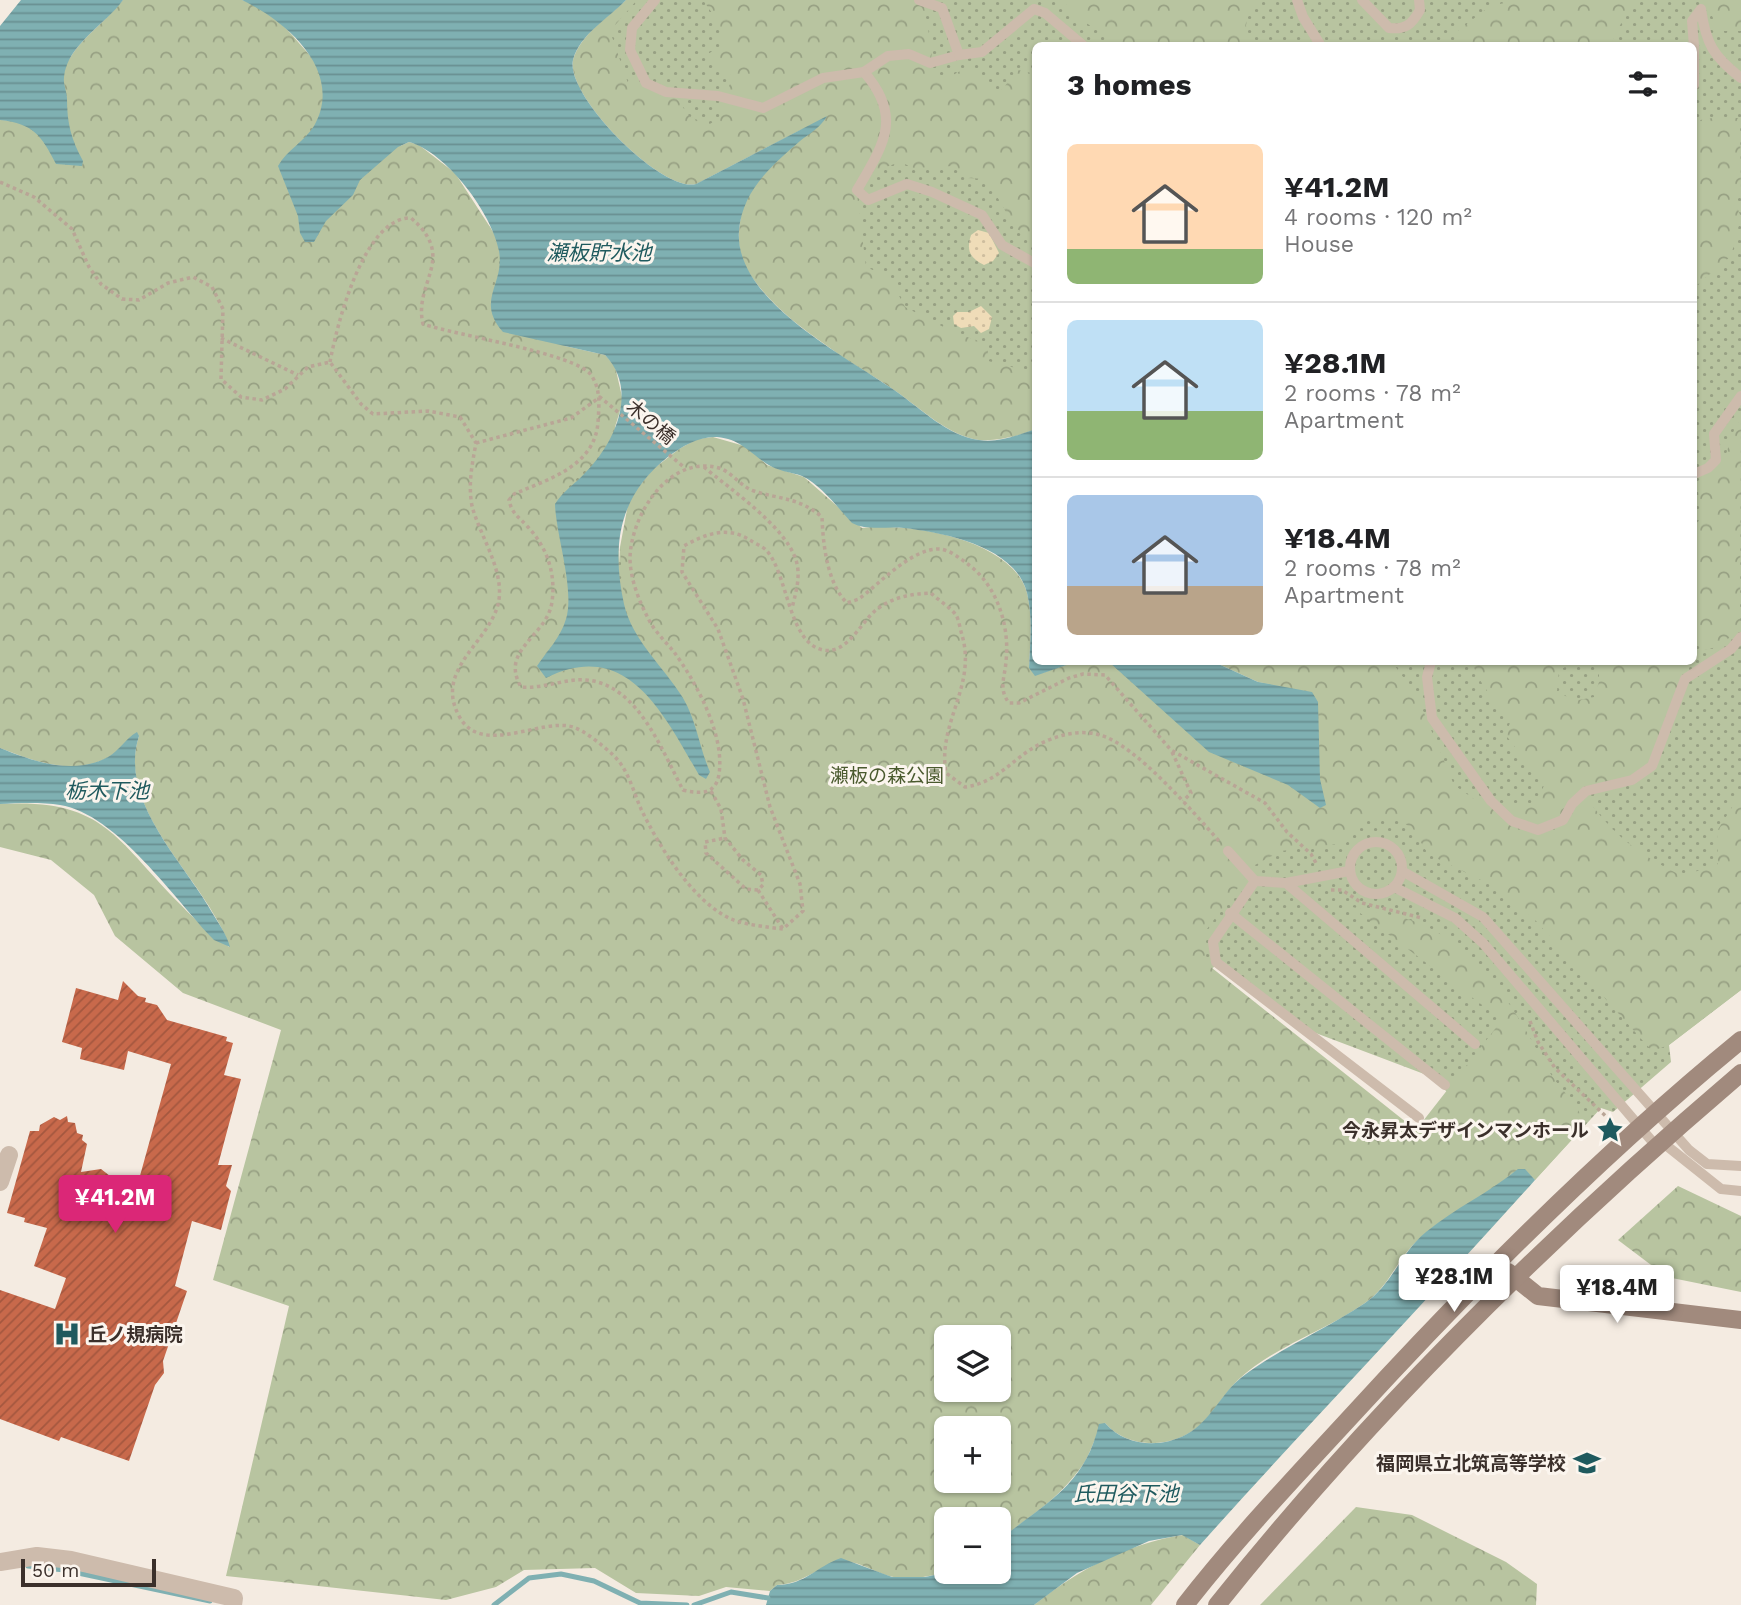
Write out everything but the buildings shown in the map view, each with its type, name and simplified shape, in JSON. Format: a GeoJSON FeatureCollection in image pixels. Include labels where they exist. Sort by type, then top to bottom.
{"type":"FeatureCollection","features":[{"type":"Feature","properties":{"kind":"street"},"geometry":{"type":"LineString","coordinates":[[1185,1605],[1306,1465],[1497,1262],[1654,1112],[1741,1040]]}},
{"type":"Feature","properties":{"kind":"street"},"geometry":{"type":"LineString","coordinates":[[1217,1605],[1402,1394],[1514,1278],[1741,1073]]}},
{"type":"Feature","properties":{"kind":"street"},"geometry":{"type":"LineString","coordinates":[[0,1182],[9,1155]]}},
{"type":"Feature","properties":{"kind":"street"},"geometry":{"type":"LineString","coordinates":[[1497,1262],[1538,1296],[1741,1320]]}},
{"type":"Feature","properties":{"kind":"street"},"geometry":{"type":"LineString","coordinates":[[0,1562],[37,1556],[71,1560],[234,1602]]}},
{"type":"Feature","properties":{"kind":"lane"},"geometry":{"type":"LineString","coordinates":[[655,0],[632,28],[630,50],[646,83],[666,92],[718,96],[763,108],[823,78],[863,72],[888,56],[909,54],[930,63],[959,54],[982,52],[1034,9],[1045,13],[1079,42]]}},
{"type":"Feature","properties":{"kind":"lane"},"geometry":{"type":"LineString","coordinates":[[919,0],[942,8],[959,54]]}},
{"type":"Feature","properties":{"kind":"lane"},"geometry":{"type":"LineString","coordinates":[[1297,0],[1303,17],[1319,42]]}},
{"type":"Feature","properties":{"kind":"lane"},"geometry":{"type":"LineString","coordinates":[[1362,0],[1389,28],[1400,29],[1412,24],[1420,10],[1419,0]]}},
{"type":"Feature","properties":{"kind":"lane"},"geometry":{"type":"LineString","coordinates":[[1694,42],[1692,20],[1702,4]]}},
{"type":"Feature","properties":{"kind":"lane"},"geometry":{"type":"LineString","coordinates":[[1702,4],[1706,41],[1723,64],[1741,78]]}},
{"type":"Feature","properties":{"kind":"lane"},"geometry":{"type":"LineString","coordinates":[[863,72],[878,88],[888,112],[880,151],[857,190],[868,200],[907,184],[932,192],[982,215],[1002,245],[1032,262]]}},
{"type":"Feature","properties":{"kind":"lane"},"geometry":{"type":"LineString","coordinates":[[1697,473],[1708,468],[1716,460],[1714,434],[1741,396]]}},
{"type":"Feature","properties":{"kind":"lane"},"geometry":{"type":"LineString","coordinates":[[1430,665],[1427,677],[1432,718],[1491,801],[1512,821],[1538,831],[1563,820],[1572,804],[1586,791],[1632,780],[1652,766],[1685,679],[1731,649],[1741,636]]}},
{"type":"Feature","properties":{"kind":"lane"},"geometry":{"type":"LineString","coordinates":[[1374,841],[1384,843],[1398,853],[1402,871],[1394,887],[1387,892],[1370,894],[1356,886],[1349,871],[1350,862],[1358,848],[1374,841]]}},
{"type":"Feature","properties":{"kind":"lane"},"geometry":{"type":"LineString","coordinates":[[1228,851],[1255,881],[1286,883],[1349,871]]}},
{"type":"Feature","properties":{"kind":"lane"},"geometry":{"type":"LineString","coordinates":[[1402,871],[1483,918],[1654,1112],[1664,1140],[1721,1189],[1741,1191]]}},
{"type":"Feature","properties":{"kind":"lane"},"geometry":{"type":"LineString","coordinates":[[1255,881],[1213,942],[1216,962],[1419,1118]]}},
{"type":"Feature","properties":{"kind":"lane"},"geometry":{"type":"LineString","coordinates":[[1286,883],[1475,1044]]}},
{"type":"Feature","properties":{"kind":"lane"},"geometry":{"type":"LineString","coordinates":[[1394,887],[1455,918],[1483,943],[1638,1127],[1689,1150],[1707,1164],[1741,1166]]}},
{"type":"Feature","properties":{"kind":"lane"},"geometry":{"type":"LineString","coordinates":[[1230,914],[1445,1085]]}},
{"type":"Feature","properties":{"kind":"path"},"geometry":{"type":"LineString","coordinates":[[0,182],[34,197],[72,229],[89,267],[101,284],[122,299],[139,300],[169,283],[193,277],[212,287],[223,309],[221,379],[241,397],[262,400],[285,389],[308,367],[330,362],[361,404],[373,414],[428,411],[460,417],[476,443],[469,484],[473,508],[494,565],[499,589],[497,608],[456,669],[452,696],[458,715],[465,725],[482,734],[524,733],[558,725],[573,727],[586,735],[614,755],[633,785],[641,808],[670,861],[704,898],[731,919],[783,929]]}},
{"type":"Feature","properties":{"kind":"path","name":"木の橋"},"geometry":{"type":"LineString","coordinates":[[330,362],[335,335],[355,279],[376,237],[387,226],[402,218],[411,218],[430,239],[434,252],[431,275],[420,314],[423,324],[452,334],[559,356],[591,374],[600,397],[685,468]]}},
{"type":"Feature","properties":{"kind":"path"},"geometry":{"type":"LineString","coordinates":[[221,338],[298,375]]}},
{"type":"Feature","properties":{"kind":"path"},"geometry":{"type":"LineString","coordinates":[[476,443],[571,418],[600,397]]}},
{"type":"Feature","properties":{"kind":"path"},"geometry":{"type":"LineString","coordinates":[[600,397],[597,436],[582,458],[564,473],[514,494],[509,500],[512,514],[542,545],[551,565],[552,602],[549,613],[513,663],[513,674],[521,687],[554,686],[582,679],[605,683],[642,715],[683,790],[699,794],[711,790],[718,781],[720,766],[716,737],[700,697],[676,654],[649,622],[637,593],[630,557],[636,531],[652,495],[665,481],[685,468],[703,466],[720,469],[751,490],[806,503],[822,517],[822,536],[836,592],[847,603],[859,599],[924,551],[942,549],[954,554],[985,579],[997,601],[1007,660],[1001,685],[1009,703],[1019,703],[1076,676],[1105,675],[1171,750],[1191,793],[1183,801]]}},
{"type":"Feature","properties":{"kind":"path"},"geometry":{"type":"LineString","coordinates":[[703,466],[781,533],[796,559],[799,583],[791,609]]}},
{"type":"Feature","properties":{"kind":"path"},"geometry":{"type":"LineString","coordinates":[[783,929],[803,911],[800,884],[770,807],[743,699],[718,629],[682,572],[684,545],[704,535],[736,531],[767,551],[791,609],[809,643],[829,650],[852,639],[876,610],[904,595],[931,593],[956,615],[965,645],[966,677],[947,728],[943,757],[946,773],[965,787],[991,780],[1038,745],[1076,732],[1102,735],[1136,758],[1183,801],[1228,851]]}},
{"type":"Feature","properties":{"kind":"path"},"geometry":{"type":"LineString","coordinates":[[1171,750],[1265,803],[1287,832],[1311,854],[1329,890],[1342,890],[1362,903],[1434,921]]}},
{"type":"Feature","properties":{"kind":"path"},"geometry":{"type":"LineString","coordinates":[[711,790],[721,810],[725,838],[743,860],[761,875],[763,886],[758,890],[746,889],[706,853],[705,842],[725,838]]}},
{"type":"Feature","properties":{"kind":"path"},"geometry":{"type":"LineString","coordinates":[[758,890],[783,929]]}},
{"type":"Feature","properties":{"kind":"path"},"geometry":{"type":"LineString","coordinates":[[1524,1012],[1555,1068],[1613,1123]]}},
{"type":"Feature","properties":{"kind":"green space","name":"瀬板の森公園"},"geometry":{"type":"Polygon","coordinates":[[[123,0],[242,0],[490,227],[615,427],[619,565],[620,547],[1035,676],[1066,665],[1131,665],[1279,685],[1222,665],[1697,665],[1697,42],[1032,42],[1032,430],[1013,437],[894,389],[842,357],[778,307],[802,127],[696,184],[577,87],[626,0],[1741,0],[1741,990],[1669,1045],[1671,1062],[1613,1112],[1601,1108],[1535,1180],[1432,1077],[1313,1032],[1222,961],[1206,973],[766,945],[0,120],[13,121],[123,0]]]}},
{"type":"Feature","properties":{"kind":"green space","name":"瀬板の森公園"},"geometry":{"type":"Polygon","coordinates":[[[123,0],[241,0],[269,14],[310,56],[324,83],[324,96],[314,122],[278,166],[298,216],[300,233],[314,242],[326,221],[353,195],[360,180],[398,147],[409,142],[419,145],[455,173],[490,227],[499,252],[489,303],[503,332],[605,355],[615,366],[623,401],[603,452],[563,492],[556,523],[563,549],[567,617],[560,635],[537,666],[546,678],[575,668],[600,667],[622,675],[657,707],[699,775],[710,772],[699,729],[683,698],[633,631],[624,604],[620,547],[629,499],[652,470],[697,439],[713,437],[748,447],[767,465],[804,477],[862,528],[905,528],[930,532],[981,547],[1002,559],[1018,574],[1027,593],[1031,621],[1029,668],[1042,673],[1066,665],[1112,665],[1209,752],[1288,785],[1320,808],[1318,702],[1313,692],[1258,682],[1221,665],[1394,665],[1417,696],[1454,785],[1477,801],[1524,807],[1539,799],[1544,785],[1505,734],[1511,721],[1497,711],[1474,665],[1570,665],[1559,670],[1557,691],[1574,701],[1594,697],[1599,682],[1599,665],[1684,665],[1658,745],[1646,765],[1622,777],[1578,786],[1623,839],[1649,858],[1682,876],[1718,864],[1717,831],[1741,793],[1741,990],[1669,1045],[1652,1051],[1536,921],[1491,885],[1428,854],[1413,829],[1395,817],[1369,818],[1346,843],[1281,851],[1255,865],[1204,933],[1207,964],[1416,1130],[1502,1020],[1352,907],[1419,923],[1461,949],[1495,984],[1585,1125],[1535,1180],[1525,1169],[1515,1172],[1490,1192],[1449,1216],[1421,1237],[1406,1253],[1386,1283],[1365,1303],[1252,1368],[1233,1385],[1205,1420],[1189,1433],[1165,1442],[1138,1442],[1115,1432],[1105,1423],[1073,1478],[1043,1507],[1011,1531],[1011,1507],[934,1507],[934,1575],[927,1576],[912,1578],[884,1575],[848,1562],[829,1566],[787,1584],[777,1585],[770,1591],[726,1587],[699,1596],[636,1593],[595,1568],[524,1570],[496,1587],[446,1600],[226,1576],[289,1306],[213,1280],[281,1030],[183,993],[115,936],[94,895],[51,860],[0,847],[0,804],[35,804],[63,808],[86,816],[122,842],[186,911],[229,947],[216,918],[158,832],[146,808],[138,784],[135,760],[139,736],[107,758],[80,766],[39,762],[0,748],[0,120],[29,128],[41,138],[56,164],[82,166],[83,161],[69,123],[64,82],[72,55],[123,0]]]}},
{"type":"Feature","properties":{"kind":"green space"},"geometry":{"type":"Polygon","coordinates":[[[626,0],[637,0],[610,31],[629,86],[666,83],[689,116],[708,125],[720,118],[725,94],[734,76],[717,71],[704,56],[722,46],[719,23],[703,0],[923,0],[932,52],[929,71],[944,80],[971,65],[999,93],[1018,70],[1032,73],[1032,237],[1015,228],[987,179],[967,178],[953,166],[914,168],[900,162],[855,178],[866,267],[889,277],[905,307],[955,333],[988,344],[988,361],[1032,372],[1032,430],[993,440],[979,440],[957,433],[795,322],[760,288],[746,268],[741,256],[739,229],[746,201],[764,173],[826,117],[696,184],[681,183],[661,173],[619,139],[584,95],[575,76],[573,60],[582,42],[626,0]]]}},
{"type":"Feature","properties":{"kind":"green space"},"geometry":{"type":"Polygon","coordinates":[[[1062,0],[1262,0],[1250,9],[1246,25],[1248,42],[1115,42],[1077,17],[1062,0]]]}},
{"type":"Feature","properties":{"kind":"green space"},"geometry":{"type":"Polygon","coordinates":[[[1519,0],[1633,0],[1612,42],[1456,42],[1455,33],[1490,6],[1519,0]]]}},
{"type":"Feature","properties":{"kind":"green space"},"geometry":{"type":"Polygon","coordinates":[[[1710,0],[1741,0],[1741,31],[1719,31],[1708,7],[1710,0]]]}},
{"type":"Feature","properties":{"kind":"green space"},"geometry":{"type":"Polygon","coordinates":[[[1740,118],[1741,192],[1735,202],[1741,217],[1731,256],[1697,285],[1697,121],[1740,118]]]}},
{"type":"Feature","properties":{"kind":"green space"},"geometry":{"type":"Polygon","coordinates":[[[1741,420],[1740,628],[1720,646],[1705,650],[1697,638],[1697,522],[1701,519],[1697,482],[1726,454],[1736,424],[1741,420]]]}},
{"type":"Feature","properties":{"kind":"green space"},"geometry":{"type":"Polygon","coordinates":[[[1678,1186],[1741,1216],[1741,1292],[1667,1277],[1618,1240],[1678,1186]]]}},
{"type":"Feature","properties":{"kind":"green space"},"geometry":{"type":"Polygon","coordinates":[[[1356,1507],[1412,1515],[1506,1562],[1537,1584],[1536,1605],[1260,1605],[1356,1507]]]}},
{"type":"Feature","properties":{"kind":"green space"},"geometry":{"type":"Polygon","coordinates":[[[1183,1535],[1200,1545],[1151,1605],[1034,1605],[1068,1580],[1104,1560],[1142,1545],[1183,1535]]]}},
{"type":"Feature","properties":{"kind":"sand"},"geometry":{"type":"Polygon","coordinates":[[[978,230],[989,233],[999,253],[993,261],[984,265],[972,257],[969,250],[971,235],[978,230]]]}},
{"type":"Feature","properties":{"kind":"sand"},"geometry":{"type":"Polygon","coordinates":[[[981,306],[992,317],[989,329],[981,333],[974,326],[961,328],[954,324],[953,316],[957,312],[969,312],[981,306]]]}},
{"type":"Feature","properties":{"kind":"water"},"geometry":{"type":"Polygon","coordinates":[[[21,0],[123,0],[80,45],[67,65],[64,80],[69,123],[83,161],[82,166],[56,164],[41,138],[29,128],[0,120],[0,26],[21,0]]]}},
{"type":"Feature","properties":{"kind":"water","name":"瀬板貯水池"},"geometry":{"type":"Polygon","coordinates":[[[242,0],[626,0],[582,42],[573,60],[575,76],[599,117],[619,138],[640,158],[681,183],[696,184],[827,116],[769,170],[752,192],[741,217],[739,231],[742,257],[755,281],[798,325],[946,428],[986,441],[1032,430],[1032,665],[1066,665],[1035,676],[1029,668],[1031,621],[1027,593],[1020,577],[994,553],[958,538],[904,528],[871,528],[852,523],[829,497],[809,480],[771,466],[732,440],[710,437],[680,449],[652,471],[629,504],[619,541],[620,582],[628,617],[641,641],[688,707],[710,772],[706,779],[699,775],[657,707],[640,689],[621,675],[600,667],[575,668],[546,678],[537,666],[561,632],[568,607],[567,578],[555,504],[596,461],[613,432],[622,400],[615,369],[605,355],[503,332],[491,311],[500,263],[495,236],[487,219],[452,171],[438,158],[409,142],[398,147],[360,180],[353,195],[326,221],[314,242],[305,242],[300,233],[298,216],[278,166],[314,126],[322,106],[322,86],[306,50],[276,21],[242,0]]]}},
{"type":"Feature","properties":{"kind":"water"},"geometry":{"type":"Polygon","coordinates":[[[1112,665],[1221,665],[1258,682],[1312,692],[1318,702],[1320,779],[1326,805],[1320,808],[1288,785],[1209,752],[1112,665]]]}},
{"type":"Feature","properties":{"kind":"water","name":"栃木下池"},"geometry":{"type":"Polygon","coordinates":[[[137,732],[139,736],[135,760],[138,784],[146,807],[157,830],[201,894],[230,947],[214,940],[144,861],[103,824],[60,805],[0,804],[0,748],[39,762],[81,765],[108,757],[137,732]]]}},
{"type":"Feature","properties":{"kind":"water","name":"氏田谷下池"},"geometry":{"type":"Polygon","coordinates":[[[1518,1169],[1525,1169],[1535,1180],[1200,1545],[1182,1535],[1149,1541],[1077,1573],[1034,1605],[766,1605],[770,1591],[777,1585],[796,1582],[841,1558],[892,1577],[934,1575],[934,1584],[1011,1584],[1011,1531],[1047,1504],[1073,1478],[1093,1445],[1099,1424],[1105,1423],[1122,1437],[1143,1443],[1166,1442],[1187,1434],[1203,1422],[1242,1377],[1365,1303],[1382,1287],[1417,1240],[1449,1215],[1518,1169]]]}},
{"type":"Feature","properties":{"kind":"waterway"},"geometry":{"type":"LineString","coordinates":[[28,1566],[64,1570],[210,1601]]}},
{"type":"Feature","properties":{"kind":"waterway"},"geometry":{"type":"LineString","coordinates":[[494,1605],[529,1578],[561,1574],[594,1581],[640,1603],[687,1605]]}},
{"type":"Feature","properties":{"kind":"waterway"},"geometry":{"type":"LineString","coordinates":[[694,1605],[731,1592],[768,1598]]}},
{"type":"Feature","properties":{"kind":"place","name":"今永昇太デザインマンホール"},"geometry":{"type":"Point","coordinates":[1610,1130]}},
{"type":"Feature","properties":{"kind":"place","name":"丘ノ規病院"},"geometry":{"type":"Point","coordinates":[67,1334]}},
{"type":"Feature","properties":{"kind":"place","name":"福岡県立北筑高等学校"},"geometry":{"type":"Point","coordinates":[1587,1463]}}]}
